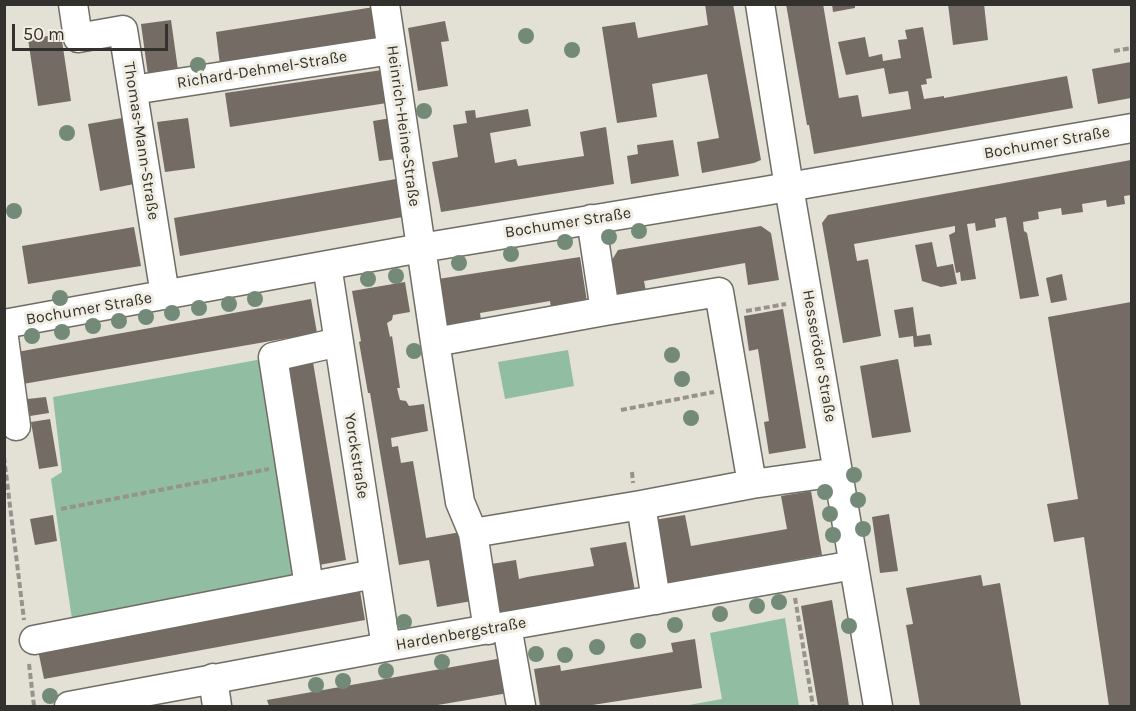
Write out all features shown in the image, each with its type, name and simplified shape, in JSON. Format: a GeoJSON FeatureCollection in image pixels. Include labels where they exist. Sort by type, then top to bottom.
{"type":"FeatureCollection","features":[{"type":"Feature","properties":{"kind":"street","name":"Thomas-Mann-Straße"},"geometry":{"type":"LineString","coordinates":[[73,4],[78,38],[123,30],[165,295]]}},
{"type":"Feature","properties":{"kind":"street","name":"Heinrich-Heine-Straße"},"geometry":{"type":"LineString","coordinates":[[385,4],[460,502],[473,533],[497,628],[521,706]]}},
{"type":"Feature","properties":{"kind":"street","name":"Hesseröder Straße"},"geometry":{"type":"LineString","coordinates":[[760,4],[878,706]]}},
{"type":"Feature","properties":{"kind":"street","name":"Richard-Dehmel-Straße"},"geometry":{"type":"LineString","coordinates":[[133,90],[392,50]]}},
{"type":"Feature","properties":{"kind":"street","name":"Bochumer Straße"},"geometry":{"type":"LineString","coordinates":[[4,324],[421,248],[1131,128]]}},
{"type":"Feature","properties":{"kind":"street"},"geometry":{"type":"LineString","coordinates":[[591,219],[605,310]]}},
{"type":"Feature","properties":{"kind":"street","name":"Yorckstraße"},"geometry":{"type":"LineString","coordinates":[[327,265],[386,647]]}},
{"type":"Feature","properties":{"kind":"street"},"geometry":{"type":"LineString","coordinates":[[435,342],[605,310],[719,292],[752,484]]}},
{"type":"Feature","properties":{"kind":"street"},"geometry":{"type":"LineString","coordinates":[[4,338],[16,426]]}},
{"type":"Feature","properties":{"kind":"street"},"geometry":{"type":"LineString","coordinates":[[309,586],[273,357],[339,342]]}},
{"type":"Feature","properties":{"kind":"street"},"geometry":{"type":"LineString","coordinates":[[473,533],[752,484],[838,472]]}},
{"type":"Feature","properties":{"kind":"street"},"geometry":{"type":"LineString","coordinates":[[641,505],[656,600]]}},
{"type":"Feature","properties":{"kind":"street","name":"Hardenbergstraße"},"geometry":{"type":"LineString","coordinates":[[69,706],[213,678],[854,565]]}},
{"type":"Feature","properties":{"kind":"street"},"geometry":{"type":"LineString","coordinates":[[29,641],[374,574]]}},
{"type":"Feature","properties":{"kind":"street"},"geometry":{"type":"LineString","coordinates":[[213,678],[217,706]]}},
{"type":"Feature","properties":{"kind":"path"},"geometry":{"type":"LineString","coordinates":[[1114,51],[1131,48]]}},
{"type":"Feature","properties":{"kind":"path"},"geometry":{"type":"LineString","coordinates":[[723,315],[787,304]]}},
{"type":"Feature","properties":{"kind":"path"},"geometry":{"type":"LineString","coordinates":[[621,410],[735,388]]}},
{"type":"Feature","properties":{"kind":"path"},"geometry":{"type":"LineString","coordinates":[[4,457],[29,641],[34,706]]}},
{"type":"Feature","properties":{"kind":"path"},"geometry":{"type":"LineString","coordinates":[[61,509],[290,465]]}},
{"type":"Feature","properties":{"kind":"path"},"geometry":{"type":"LineString","coordinates":[[792,576],[813,706]]}},
{"type":"Feature","properties":{"kind":"green space"},"geometry":{"type":"Polygon","coordinates":[[[568,350],[574,386],[505,399],[498,362],[568,350]]]}},
{"type":"Feature","properties":{"kind":"green space"},"geometry":{"type":"Polygon","coordinates":[[[268,358],[303,580],[73,626],[51,479],[62,472],[53,397],[268,358]]]}},
{"type":"Feature","properties":{"kind":"green space"},"geometry":{"type":"Polygon","coordinates":[[[785,618],[799,706],[683,706],[722,699],[710,633],[785,618]]]}},
{"type":"Feature","properties":{"kind":"building"},"geometry":{"type":"Polygon","coordinates":[[[705,4],[733,4],[761,160],[702,173],[697,142],[719,138],[707,74],[652,84],[657,117],[617,123],[602,27],[635,22],[638,38],[708,25],[705,4]]]}},
{"type":"Feature","properties":{"kind":"building"},"geometry":{"type":"Polygon","coordinates":[[[786,4],[823,4],[839,98],[858,95],[862,117],[911,109],[908,91],[889,94],[884,68],[846,75],[838,42],[865,37],[869,57],[882,54],[883,61],[901,58],[898,40],[907,39],[905,30],[923,27],[932,78],[926,79],[927,84],[921,85],[924,99],[944,96],[944,98],[1067,76],[1073,108],[814,154],[786,4]]]}},
{"type":"Feature","properties":{"kind":"building"},"geometry":{"type":"Polygon","coordinates":[[[832,4],[855,4],[855,8],[833,12],[832,4]]]}},
{"type":"Feature","properties":{"kind":"building"},"geometry":{"type":"Polygon","coordinates":[[[948,4],[984,4],[988,40],[953,45],[948,4]]]}},
{"type":"Feature","properties":{"kind":"building"},"geometry":{"type":"Polygon","coordinates":[[[374,7],[379,41],[220,65],[216,32],[374,7]]]}},
{"type":"Feature","properties":{"kind":"building"},"geometry":{"type":"Polygon","coordinates":[[[171,20],[178,70],[148,75],[141,24],[171,20]]]}},
{"type":"Feature","properties":{"kind":"building"},"geometry":{"type":"Polygon","coordinates":[[[445,21],[449,41],[441,42],[448,86],[418,91],[408,28],[445,21]]]}},
{"type":"Feature","properties":{"kind":"building"},"geometry":{"type":"Polygon","coordinates":[[[61,34],[71,101],[38,106],[28,39],[61,34]]]}},
{"type":"Feature","properties":{"kind":"building"},"geometry":{"type":"Polygon","coordinates":[[[1131,62],[1131,98],[1098,104],[1092,69],[1131,62]]]}},
{"type":"Feature","properties":{"kind":"building"},"geometry":{"type":"Polygon","coordinates":[[[382,70],[387,103],[230,127],[225,93],[382,70]]]}},
{"type":"Feature","properties":{"kind":"building"},"geometry":{"type":"Polygon","coordinates":[[[528,109],[531,126],[490,133],[495,163],[516,159],[518,166],[584,156],[580,132],[606,127],[614,184],[441,212],[432,162],[458,157],[453,125],[467,123],[465,111],[475,110],[476,118],[528,109]]]}},
{"type":"Feature","properties":{"kind":"building"},"geometry":{"type":"Polygon","coordinates":[[[122,118],[134,184],[100,191],[88,124],[122,118]]]}},
{"type":"Feature","properties":{"kind":"building"},"geometry":{"type":"Polygon","coordinates":[[[188,118],[195,168],[165,172],[157,122],[188,118]]]}},
{"type":"Feature","properties":{"kind":"building"},"geometry":{"type":"Polygon","coordinates":[[[391,118],[396,159],[379,161],[373,121],[391,118]]]}},
{"type":"Feature","properties":{"kind":"building"},"geometry":{"type":"Polygon","coordinates":[[[673,140],[679,176],[631,184],[627,156],[638,154],[637,145],[673,140]]]}},
{"type":"Feature","properties":{"kind":"building"},"geometry":{"type":"Polygon","coordinates":[[[1131,160],[1131,195],[1124,196],[1125,204],[1107,207],[1106,200],[1082,204],[1083,212],[1062,215],[1061,208],[1038,212],[1039,219],[1023,222],[1039,296],[1020,299],[1006,217],[995,219],[996,227],[976,231],[975,223],[967,224],[976,279],[961,281],[960,272],[956,273],[949,235],[955,232],[955,226],[854,244],[857,261],[868,259],[881,336],[843,343],[822,223],[828,215],[1131,160]]]}},
{"type":"Feature","properties":{"kind":"building"},"geometry":{"type":"Polygon","coordinates":[[[396,179],[403,217],[180,256],[174,218],[396,179]]]}},
{"type":"Feature","properties":{"kind":"building"},"geometry":{"type":"Polygon","coordinates":[[[761,226],[771,233],[779,280],[748,285],[745,263],[644,281],[648,302],[620,307],[612,260],[618,250],[761,226]]]}},
{"type":"Feature","properties":{"kind":"building"},"geometry":{"type":"Polygon","coordinates":[[[134,227],[141,266],[28,284],[22,246],[134,227]]]}},
{"type":"Feature","properties":{"kind":"building"},"geometry":{"type":"Polygon","coordinates":[[[932,242],[937,267],[953,264],[957,284],[941,287],[922,281],[915,245],[932,242]]]}},
{"type":"Feature","properties":{"kind":"building"},"geometry":{"type":"Polygon","coordinates":[[[580,257],[588,308],[552,314],[550,301],[480,313],[482,327],[446,333],[438,279],[580,257]]]}},
{"type":"Feature","properties":{"kind":"building"},"geometry":{"type":"Polygon","coordinates":[[[1062,274],[1067,300],[1051,303],[1046,278],[1062,274]]]}},
{"type":"Feature","properties":{"kind":"building"},"geometry":{"type":"Polygon","coordinates":[[[405,282],[410,312],[393,315],[392,320],[387,323],[390,337],[392,336],[400,388],[397,388],[400,400],[406,401],[409,406],[424,404],[428,431],[391,438],[392,447],[398,446],[401,463],[413,461],[426,538],[461,532],[472,601],[437,607],[429,560],[399,565],[352,291],[405,282]]]}},
{"type":"Feature","properties":{"kind":"building"},"geometry":{"type":"Polygon","coordinates":[[[311,299],[317,333],[23,384],[17,352],[311,299]]]}},
{"type":"Feature","properties":{"kind":"building"},"geometry":{"type":"Polygon","coordinates":[[[1131,302],[1131,706],[1109,706],[1084,537],[1054,542],[1047,504],[1078,499],[1048,317],[1131,302]]]}},
{"type":"Feature","properties":{"kind":"building"},"geometry":{"type":"Polygon","coordinates":[[[913,307],[917,336],[930,334],[932,345],[914,347],[913,336],[899,338],[894,310],[913,307]]]}},
{"type":"Feature","properties":{"kind":"building"},"geometry":{"type":"Polygon","coordinates":[[[783,309],[806,448],[769,454],[764,422],[769,421],[758,349],[749,351],[744,316],[783,309]]]}},
{"type":"Feature","properties":{"kind":"building"},"geometry":{"type":"Polygon","coordinates":[[[898,359],[911,432],[872,438],[860,366],[898,359]]]}},
{"type":"Feature","properties":{"kind":"building"},"geometry":{"type":"Polygon","coordinates":[[[313,362],[346,560],[319,565],[286,367],[313,362]]]}},
{"type":"Feature","properties":{"kind":"building"},"geometry":{"type":"Polygon","coordinates":[[[46,397],[49,413],[30,416],[27,399],[46,397]]]}},
{"type":"Feature","properties":{"kind":"building"},"geometry":{"type":"Polygon","coordinates":[[[50,419],[58,466],[39,469],[31,422],[50,419]]]}},
{"type":"Feature","properties":{"kind":"building"},"geometry":{"type":"Polygon","coordinates":[[[811,491],[822,555],[666,583],[654,520],[685,515],[691,546],[787,529],[781,496],[811,491]]]}},
{"type":"Feature","properties":{"kind":"building"},"geometry":{"type":"Polygon","coordinates":[[[889,514],[898,571],[880,573],[872,517],[889,514]]]}},
{"type":"Feature","properties":{"kind":"building"},"geometry":{"type":"Polygon","coordinates":[[[53,515],[57,541],[35,545],[30,519],[53,515]]]}},
{"type":"Feature","properties":{"kind":"building"},"geometry":{"type":"Polygon","coordinates":[[[626,542],[635,591],[493,615],[485,565],[516,560],[519,579],[594,566],[590,548],[626,542]]]}},
{"type":"Feature","properties":{"kind":"building"},"geometry":{"type":"Polygon","coordinates":[[[981,575],[983,586],[1000,583],[1021,706],[920,706],[906,625],[913,624],[906,588],[981,575]]]}},
{"type":"Feature","properties":{"kind":"building"},"geometry":{"type":"Polygon","coordinates":[[[360,591],[365,620],[44,679],[38,650],[360,591]]]}},
{"type":"Feature","properties":{"kind":"building"},"geometry":{"type":"Polygon","coordinates":[[[832,600],[849,706],[818,706],[801,606],[832,600]]]}},
{"type":"Feature","properties":{"kind":"building"},"geometry":{"type":"Polygon","coordinates":[[[695,639],[702,688],[586,706],[540,706],[534,669],[560,665],[561,671],[673,652],[671,643],[695,639]]]}},
{"type":"Feature","properties":{"kind":"building"},"geometry":{"type":"Polygon","coordinates":[[[508,657],[514,692],[432,706],[269,706],[267,700],[508,657]]]}}]}
